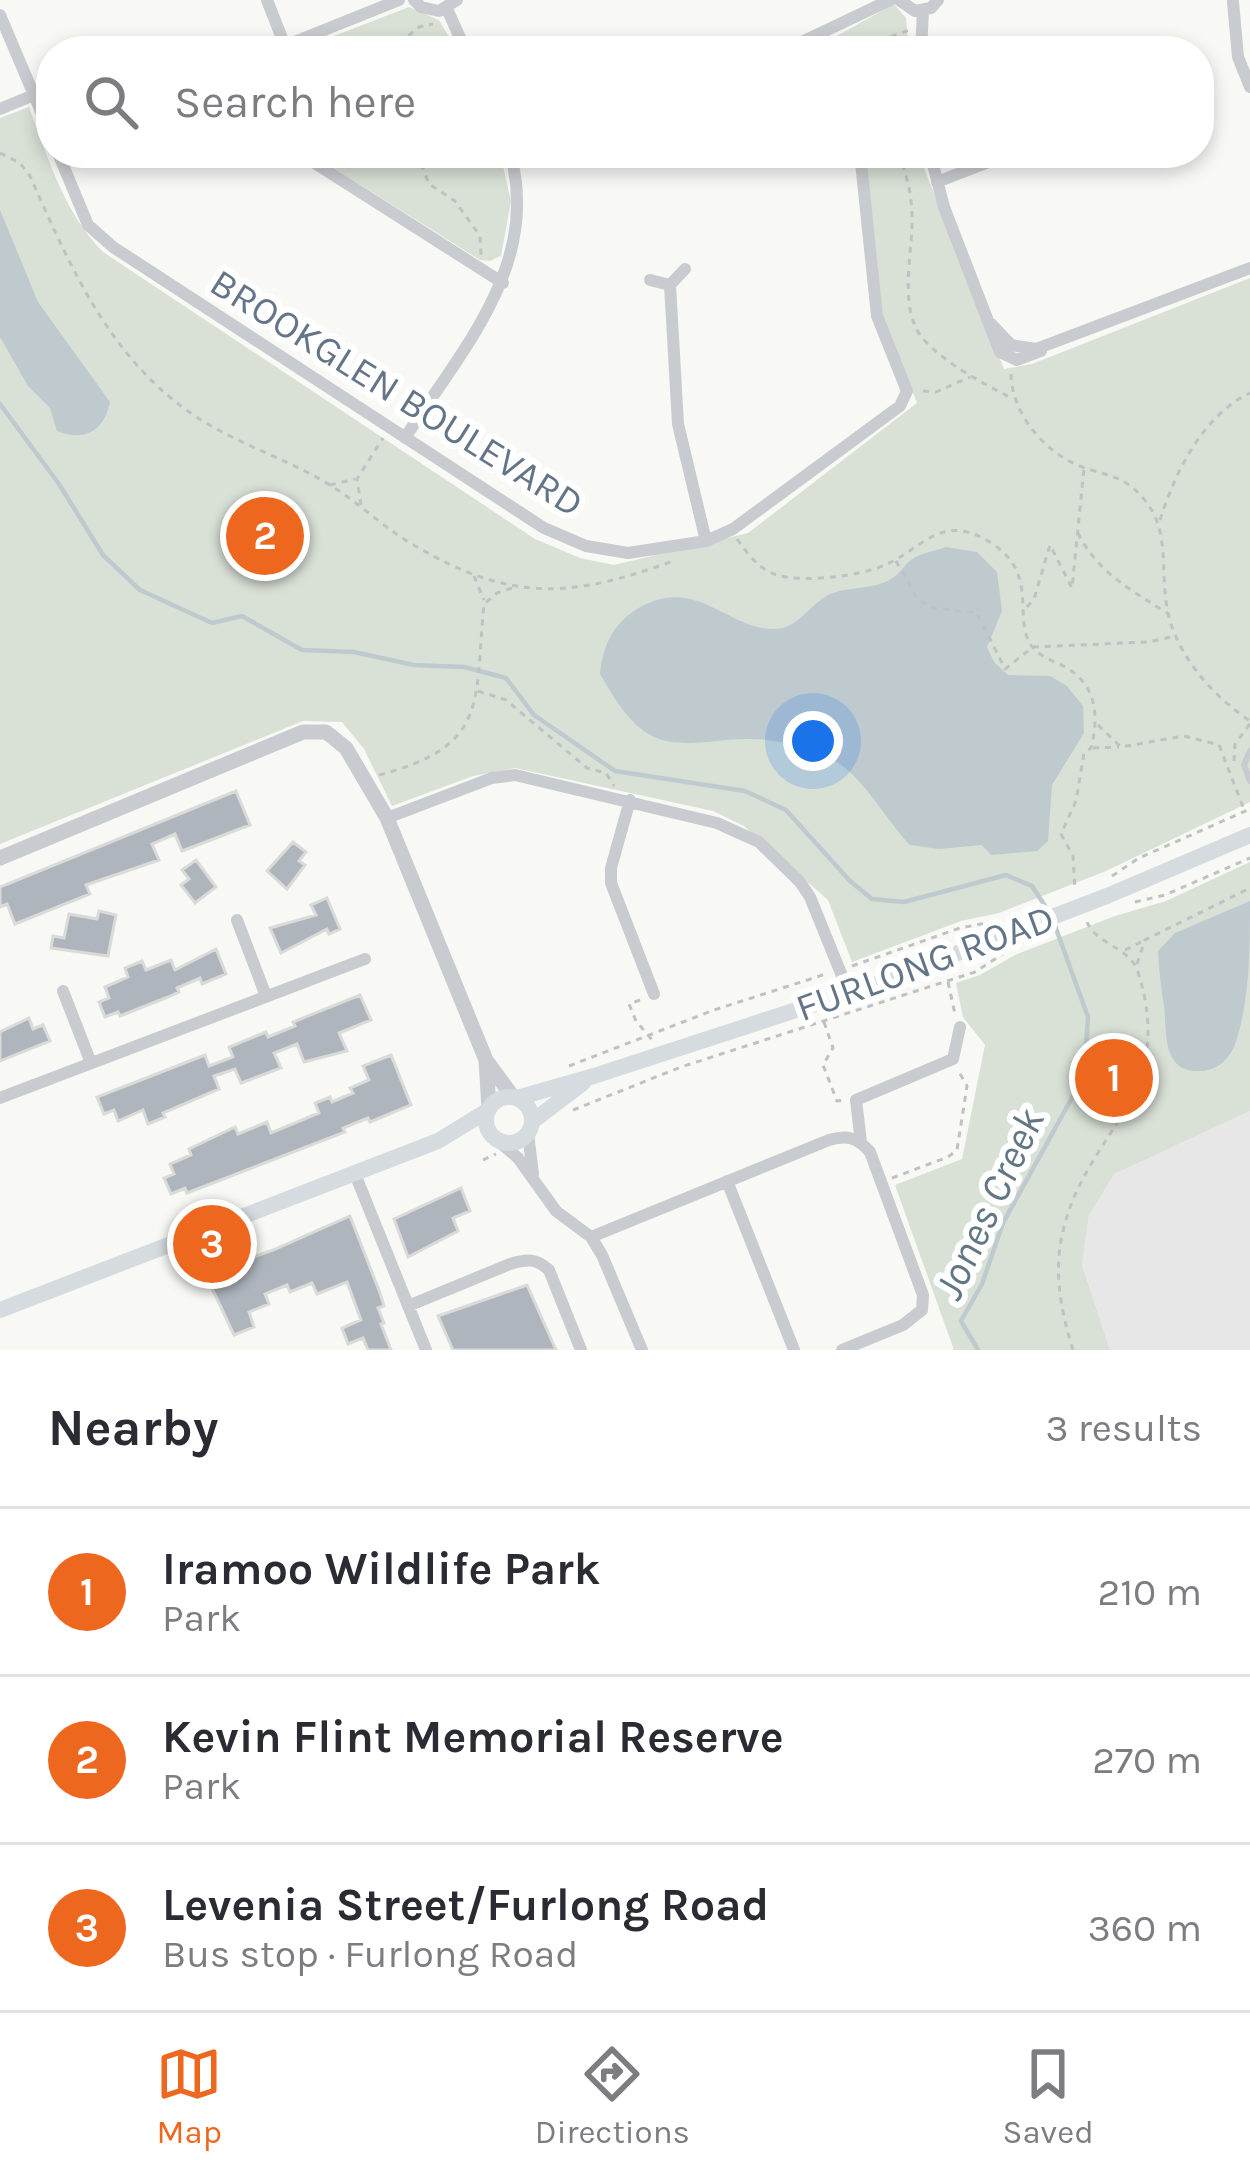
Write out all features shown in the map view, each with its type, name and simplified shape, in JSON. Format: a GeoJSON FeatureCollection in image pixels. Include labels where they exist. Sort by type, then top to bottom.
{"type":"FeatureCollection","features":[{"type":"Feature","properties":{"kind":"main road","name":"FURLONG ROAD"},"geometry":{"type":"LineString","coordinates":[[515,1097],[849,993],[1008,935],[1105,889],[1250,836]]}},
{"type":"Feature","properties":{"kind":"main road","name":"FURLONG ROAD"},"geometry":{"type":"LineString","coordinates":[[531,1128],[561,1097],[594,1076]]}},
{"type":"Feature","properties":{"kind":"main road"},"geometry":{"type":"LineString","coordinates":[[0,1310],[438,1141],[500,1099],[515,1097],[529,1107],[531,1128],[510,1143],[438,1141]]}},
{"type":"Feature","properties":{"kind":"main road"},"geometry":{"type":"LineString","coordinates":[[488,1110],[486,1123],[500,1142]]}},
{"type":"Feature","properties":{"kind":"street"},"geometry":{"type":"LineString","coordinates":[[267,0],[275,36]]}},
{"type":"Feature","properties":{"kind":"street"},"geometry":{"type":"LineString","coordinates":[[308,36],[398,0]]}},
{"type":"Feature","properties":{"kind":"street"},"geometry":{"type":"LineString","coordinates":[[414,0],[430,11],[452,8]]}},
{"type":"Feature","properties":{"kind":"street"},"geometry":{"type":"LineString","coordinates":[[834,36],[895,0],[922,18]]}},
{"type":"Feature","properties":{"kind":"street"},"geometry":{"type":"LineString","coordinates":[[921,36],[922,18],[938,0]]}},
{"type":"Feature","properties":{"kind":"street"},"geometry":{"type":"LineString","coordinates":[[1235,1],[1238,57],[1250,87]]}},
{"type":"Feature","properties":{"kind":"street"},"geometry":{"type":"LineString","coordinates":[[0,15],[36,100]]}},
{"type":"Feature","properties":{"kind":"street"},"geometry":{"type":"LineString","coordinates":[[0,109],[34,95]]}},
{"type":"Feature","properties":{"kind":"street","name":"BROOKGLEN BOULEVARD"},"geometry":{"type":"LineString","coordinates":[[64,168],[88,225],[113,247],[544,528],[586,546],[628,553],[706,541],[733,529],[900,406],[907,391]]}},
{"type":"Feature","properties":{"kind":"street"},"geometry":{"type":"LineString","coordinates":[[323,168],[503,283]]}},
{"type":"Feature","properties":{"kind":"street"},"geometry":{"type":"LineString","coordinates":[[405,438],[503,283],[517,237],[515,168]]}},
{"type":"Feature","properties":{"kind":"street"},"geometry":{"type":"LineString","coordinates":[[862,168],[877,316],[907,391]]}},
{"type":"Feature","properties":{"kind":"street"},"geometry":{"type":"LineString","coordinates":[[934,168],[1000,352],[1011,358],[1027,358],[1250,268]]}},
{"type":"Feature","properties":{"kind":"street"},"geometry":{"type":"LineString","coordinates":[[937,182],[973,168]]}},
{"type":"Feature","properties":{"kind":"street"},"geometry":{"type":"LineString","coordinates":[[685,269],[670,285],[678,424],[706,541]]}},
{"type":"Feature","properties":{"kind":"street"},"geometry":{"type":"LineString","coordinates":[[650,280],[670,285]]}},
{"type":"Feature","properties":{"kind":"street"},"geometry":{"type":"LineString","coordinates":[[991,324],[1002,338],[1021,348],[1053,344]]}},
{"type":"Feature","properties":{"kind":"street"},"geometry":{"type":"LineString","coordinates":[[0,858],[303,732],[326,732],[346,748],[387,818],[486,1060],[515,1097]]}},
{"type":"Feature","properties":{"kind":"street"},"geometry":{"type":"LineString","coordinates":[[387,818],[492,778],[514,775],[717,823],[759,842],[810,897],[849,993]]}},
{"type":"Feature","properties":{"kind":"street"},"geometry":{"type":"LineString","coordinates":[[630,800],[611,884],[654,994]]}},
{"type":"Feature","properties":{"kind":"street"},"geometry":{"type":"LineString","coordinates":[[237,920],[266,996]]}},
{"type":"Feature","properties":{"kind":"street"},"geometry":{"type":"LineString","coordinates":[[0,1098],[365,959]]}},
{"type":"Feature","properties":{"kind":"street"},"geometry":{"type":"LineString","coordinates":[[63,991],[91,1063]]}},
{"type":"Feature","properties":{"kind":"street"},"geometry":{"type":"LineString","coordinates":[[861,1142],[856,1100],[953,1059],[960,1027]]}},
{"type":"Feature","properties":{"kind":"street"},"geometry":{"type":"LineString","coordinates":[[486,1060],[488,1110]]}},
{"type":"Feature","properties":{"kind":"street"},"geometry":{"type":"LineString","coordinates":[[531,1128],[531,1167],[539,1193]]}},
{"type":"Feature","properties":{"kind":"street"},"geometry":{"type":"LineString","coordinates":[[590,1237],[829,1140],[845,1136],[861,1142],[870,1152],[923,1295],[922,1310],[903,1325],[842,1350]]}},
{"type":"Feature","properties":{"kind":"street"},"geometry":{"type":"LineString","coordinates":[[500,1142],[539,1193],[590,1237],[642,1350]]}},
{"type":"Feature","properties":{"kind":"street"},"geometry":{"type":"LineString","coordinates":[[356,1174],[426,1350]]}},
{"type":"Feature","properties":{"kind":"street"},"geometry":{"type":"LineString","coordinates":[[727,1181],[794,1350]]}},
{"type":"Feature","properties":{"kind":"street"},"geometry":{"type":"LineString","coordinates":[[408,1306],[510,1264],[527,1259],[540,1262],[549,1270],[581,1350]]}},
{"type":"Feature","properties":{"kind":"lane"},"geometry":{"type":"LineString","coordinates":[[1250,751],[1244,766],[1250,781]]}},
{"type":"Feature","properties":{"kind":"path"},"geometry":{"type":"LineString","coordinates":[[408,36],[452,8]]}},
{"type":"Feature","properties":{"kind":"path"},"geometry":{"type":"LineString","coordinates":[[892,36],[922,18]]}},
{"type":"Feature","properties":{"kind":"path"},"geometry":{"type":"LineString","coordinates":[[0,153],[20,163],[30,176],[94,312],[145,372],[190,413],[248,447],[330,485],[409,542],[473,575],[542,591],[599,583],[677,560]]}},
{"type":"Feature","properties":{"kind":"path"},"geometry":{"type":"LineString","coordinates":[[423,168],[429,184],[455,201],[480,236],[482,269]]}},
{"type":"Feature","properties":{"kind":"path"},"geometry":{"type":"LineString","coordinates":[[905,168],[913,222],[907,295],[922,340],[971,376],[1015,400]]}},
{"type":"Feature","properties":{"kind":"path"},"geometry":{"type":"LineString","coordinates":[[1011,358],[1018,412],[1051,448],[1084,468],[1118,475],[1145,500],[1159,524]]}},
{"type":"Feature","properties":{"kind":"path"},"geometry":{"type":"LineString","coordinates":[[907,391],[936,392],[971,376]]}},
{"type":"Feature","properties":{"kind":"path"},"geometry":{"type":"LineString","coordinates":[[1234,775],[1235,743],[1250,723],[1218,697],[1187,657],[1168,614],[1159,524],[1171,484],[1187,454],[1232,404],[1250,393]]}},
{"type":"Feature","properties":{"kind":"path"},"geometry":{"type":"LineString","coordinates":[[362,507],[357,479],[390,428]]}},
{"type":"Feature","properties":{"kind":"path"},"geometry":{"type":"LineString","coordinates":[[1025,608],[1034,599],[1050,545],[1072,588],[1084,468]]}},
{"type":"Feature","properties":{"kind":"path"},"geometry":{"type":"LineString","coordinates":[[330,485],[357,479]]}},
{"type":"Feature","properties":{"kind":"path"},"geometry":{"type":"LineString","coordinates":[[1076,528],[1088,552],[1108,574],[1168,614]]}},
{"type":"Feature","properties":{"kind":"path"},"geometry":{"type":"LineString","coordinates":[[734,536],[754,561],[774,575],[795,578],[833,577],[886,565],[936,532],[964,533],[992,543],[1012,562],[1024,586],[1025,634],[1033,647],[1087,685],[1097,723],[1091,748]]}},
{"type":"Feature","properties":{"kind":"path"},"geometry":{"type":"LineString","coordinates":[[894,559],[918,600],[934,608],[977,613],[1005,669],[1033,647],[1148,642],[1177,635]]}},
{"type":"Feature","properties":{"kind":"path"},"geometry":{"type":"LineString","coordinates":[[365,780],[437,756],[457,739],[473,712],[484,604],[473,575]]}},
{"type":"Feature","properties":{"kind":"path"},"geometry":{"type":"LineString","coordinates":[[484,604],[514,587]]}},
{"type":"Feature","properties":{"kind":"path"},"geometry":{"type":"LineString","coordinates":[[476,691],[506,700],[587,768],[606,773],[614,783],[614,796]]}},
{"type":"Feature","properties":{"kind":"path"},"geometry":{"type":"LineString","coordinates":[[1097,723],[1121,747]]}},
{"type":"Feature","properties":{"kind":"path"},"geometry":{"type":"LineString","coordinates":[[1077,897],[1073,856],[1061,834],[1076,801],[1084,753],[1091,748],[1184,736],[1219,745],[1248,811],[1139,858],[1105,889]]}},
{"type":"Feature","properties":{"kind":"path"},"geometry":{"type":"LineString","coordinates":[[1131,903],[1165,896],[1250,858]]}},
{"type":"Feature","properties":{"kind":"path"},"geometry":{"type":"LineString","coordinates":[[1123,952],[1250,888]]}},
{"type":"Feature","properties":{"kind":"path"},"geometry":{"type":"LineString","coordinates":[[1083,913],[1102,943],[1123,952],[1136,965]]}},
{"type":"Feature","properties":{"kind":"path"},"geometry":{"type":"LineString","coordinates":[[555,1071],[960,928],[1008,935]]}},
{"type":"Feature","properties":{"kind":"path"},"geometry":{"type":"LineString","coordinates":[[559,1116],[681,1067],[975,971],[1008,935]]}},
{"type":"Feature","properties":{"kind":"path"},"geometry":{"type":"LineString","coordinates":[[1073,1350],[1062,1316],[1057,1270],[1063,1229],[1081,1183],[1136,1090],[1149,1043],[1136,965],[1145,940]]}},
{"type":"Feature","properties":{"kind":"path"},"geometry":{"type":"LineString","coordinates":[[948,980],[960,1027]]}},
{"type":"Feature","properties":{"kind":"path"},"geometry":{"type":"LineString","coordinates":[[654,994],[629,1004],[636,1021],[651,1034],[657,1054]]}},
{"type":"Feature","properties":{"kind":"path"},"geometry":{"type":"LineString","coordinates":[[824,1021],[833,1048],[824,1065],[837,1100],[856,1100]]}},
{"type":"Feature","properties":{"kind":"path"},"geometry":{"type":"LineString","coordinates":[[881,1182],[957,1150],[967,1087],[953,1059]]}},
{"type":"Feature","properties":{"kind":"path"},"geometry":{"type":"LineString","coordinates":[[482,1160],[500,1142]]}},
{"type":"Feature","properties":{"kind":"shaded area"},"geometry":{"type":"Polygon","coordinates":[[[894,4],[906,18],[908,36],[837,36],[894,4]]]}},
{"type":"Feature","properties":{"kind":"shaded area"},"geometry":{"type":"Polygon","coordinates":[[[409,7],[439,20],[448,36],[334,36],[409,7]]]}},
{"type":"Feature","properties":{"kind":"shaded area"},"geometry":{"type":"Polygon","coordinates":[[[29,107],[36,125],[36,168],[52,168],[77,219],[103,252],[535,539],[580,558],[614,565],[748,533],[917,403],[883,318],[867,168],[924,168],[1004,369],[1032,364],[1250,278],[1250,802],[1106,871],[852,962],[828,900],[744,826],[713,811],[515,768],[473,776],[392,806],[364,749],[342,722],[303,721],[0,844],[0,118],[29,107]]]}},
{"type":"Feature","properties":{"kind":"shaded area"},"geometry":{"type":"Polygon","coordinates":[[[334,168],[503,168],[511,201],[501,256],[480,260],[334,168]]]}},
{"type":"Feature","properties":{"kind":"shaded area"},"geometry":{"type":"Polygon","coordinates":[[[0,210],[38,302],[110,402],[92,432],[57,431],[50,408],[28,386],[0,337],[0,210]]]}},
{"type":"Feature","properties":{"kind":"shaded area"},"geometry":{"type":"Polygon","coordinates":[[[946,547],[977,552],[997,572],[1002,611],[987,647],[994,662],[1008,675],[1050,676],[1067,686],[1083,706],[1084,733],[1052,785],[1048,841],[1037,851],[991,855],[982,845],[939,849],[910,845],[862,785],[828,757],[767,740],[688,743],[654,737],[629,718],[600,674],[614,631],[634,611],[657,600],[696,601],[747,624],[783,628],[828,595],[884,582],[915,558],[946,547]]]}},
{"type":"Feature","properties":{"kind":"shaded area"},"geometry":{"type":"Polygon","coordinates":[[[1250,862],[1250,1111],[1114,1174],[1089,1215],[1082,1264],[1110,1350],[954,1350],[895,1185],[962,1159],[985,1045],[963,1017],[956,983],[1015,955],[1166,901],[1250,862]]]}},
{"type":"Feature","properties":{"kind":"shaded area"},"geometry":{"type":"Polygon","coordinates":[[[1250,901],[1246,995],[1234,1047],[1215,1068],[1186,1069],[1168,1048],[1158,951],[1175,933],[1250,901]]]}},
{"type":"Feature","properties":{"kind":"shaded area"},"geometry":{"type":"Polygon","coordinates":[[[1250,1111],[1250,1350],[1110,1350],[1082,1263],[1089,1215],[1113,1174],[1250,1111]]]}},
{"type":"Feature","properties":{"kind":"building"},"geometry":{"type":"Polygon","coordinates":[[[236,791],[250,825],[182,851],[175,834],[152,844],[159,860],[86,885],[90,894],[15,924],[7,904],[0,907],[0,887],[236,791]]]}},
{"type":"Feature","properties":{"kind":"building"},"geometry":{"type":"Polygon","coordinates":[[[293,842],[306,852],[299,861],[305,865],[287,889],[267,871],[293,842]]]}},
{"type":"Feature","properties":{"kind":"building"},"geometry":{"type":"Polygon","coordinates":[[[196,860],[216,887],[195,903],[181,885],[189,879],[182,870],[196,860]]]}},
{"type":"Feature","properties":{"kind":"building"},"geometry":{"type":"Polygon","coordinates":[[[327,898],[340,929],[329,934],[327,929],[281,953],[270,928],[316,915],[311,905],[327,898]]]}},
{"type":"Feature","properties":{"kind":"building"},"geometry":{"type":"Polygon","coordinates":[[[99,911],[116,915],[108,956],[51,948],[53,936],[64,938],[69,914],[97,919],[99,911]]]}},
{"type":"Feature","properties":{"kind":"building"},"geometry":{"type":"Polygon","coordinates":[[[216,949],[226,974],[202,984],[200,978],[168,997],[105,1017],[99,1002],[109,998],[105,987],[128,977],[125,968],[142,961],[146,970],[171,960],[175,970],[216,949]]]}},
{"type":"Feature","properties":{"kind":"building"},"geometry":{"type":"Polygon","coordinates":[[[360,995],[371,1020],[339,1033],[347,1051],[304,1062],[297,1044],[274,1053],[281,1068],[241,1083],[235,1069],[214,1076],[219,1089],[148,1124],[143,1110],[118,1121],[114,1110],[104,1114],[97,1097],[205,1055],[209,1066],[233,1057],[229,1047],[266,1032],[268,1037],[360,995]]]}},
{"type":"Feature","properties":{"kind":"building"},"geometry":{"type":"Polygon","coordinates":[[[29,1018],[33,1029],[43,1025],[50,1041],[0,1061],[0,1032],[29,1018]]]}},
{"type":"Feature","properties":{"kind":"building"},"geometry":{"type":"Polygon","coordinates":[[[391,1055],[411,1105],[370,1122],[368,1118],[343,1128],[345,1132],[187,1193],[185,1188],[171,1194],[164,1178],[174,1174],[170,1164],[191,1155],[189,1149],[235,1127],[238,1134],[267,1122],[271,1133],[319,1113],[315,1103],[353,1093],[350,1088],[369,1080],[363,1066],[391,1055]]]}},
{"type":"Feature","properties":{"kind":"building"},"geometry":{"type":"Polygon","coordinates":[[[461,1188],[470,1211],[453,1218],[458,1231],[408,1257],[394,1219],[461,1188]]]}},
{"type":"Feature","properties":{"kind":"building"},"geometry":{"type":"Polygon","coordinates":[[[350,1216],[384,1306],[378,1308],[391,1350],[368,1350],[363,1338],[348,1344],[342,1328],[361,1320],[347,1282],[317,1294],[312,1283],[290,1292],[287,1285],[265,1294],[269,1304],[249,1312],[254,1327],[234,1335],[210,1284],[218,1281],[213,1269],[248,1252],[251,1258],[273,1250],[350,1216]]]}},
{"type":"Feature","properties":{"kind":"building"},"geometry":{"type":"Polygon","coordinates":[[[527,1285],[556,1350],[453,1350],[438,1316],[527,1285]]]}},
{"type":"Feature","properties":{"kind":"waterway","name":"Jones Creek"},"geometry":{"type":"LineString","coordinates":[[0,404],[59,484],[103,555],[140,590],[212,623],[242,616],[302,650],[464,667],[506,678],[534,715],[615,771],[745,791],[786,810],[872,899],[904,902],[1006,875],[1032,886],[1049,912]]}},
{"type":"Feature","properties":{"kind":"waterway","name":"Jones Creek"},"geometry":{"type":"LineString","coordinates":[[978,1350],[961,1321],[982,1284],[1003,1223],[1084,1076],[1088,1017],[1054,923]]}},
{"type":"Feature","properties":{"kind":"place","name":"Kevin Flint Memorial Reserve"},"geometry":{"type":"Point","coordinates":[265,536]}},
{"type":"Feature","properties":{"kind":"place","name":"Iramoo Wildlife Park"},"geometry":{"type":"Point","coordinates":[1114,1078]}},
{"type":"Feature","properties":{"kind":"place","name":"Levenia Street/Furlong Road"},"geometry":{"type":"Point","coordinates":[212,1244]}}]}
